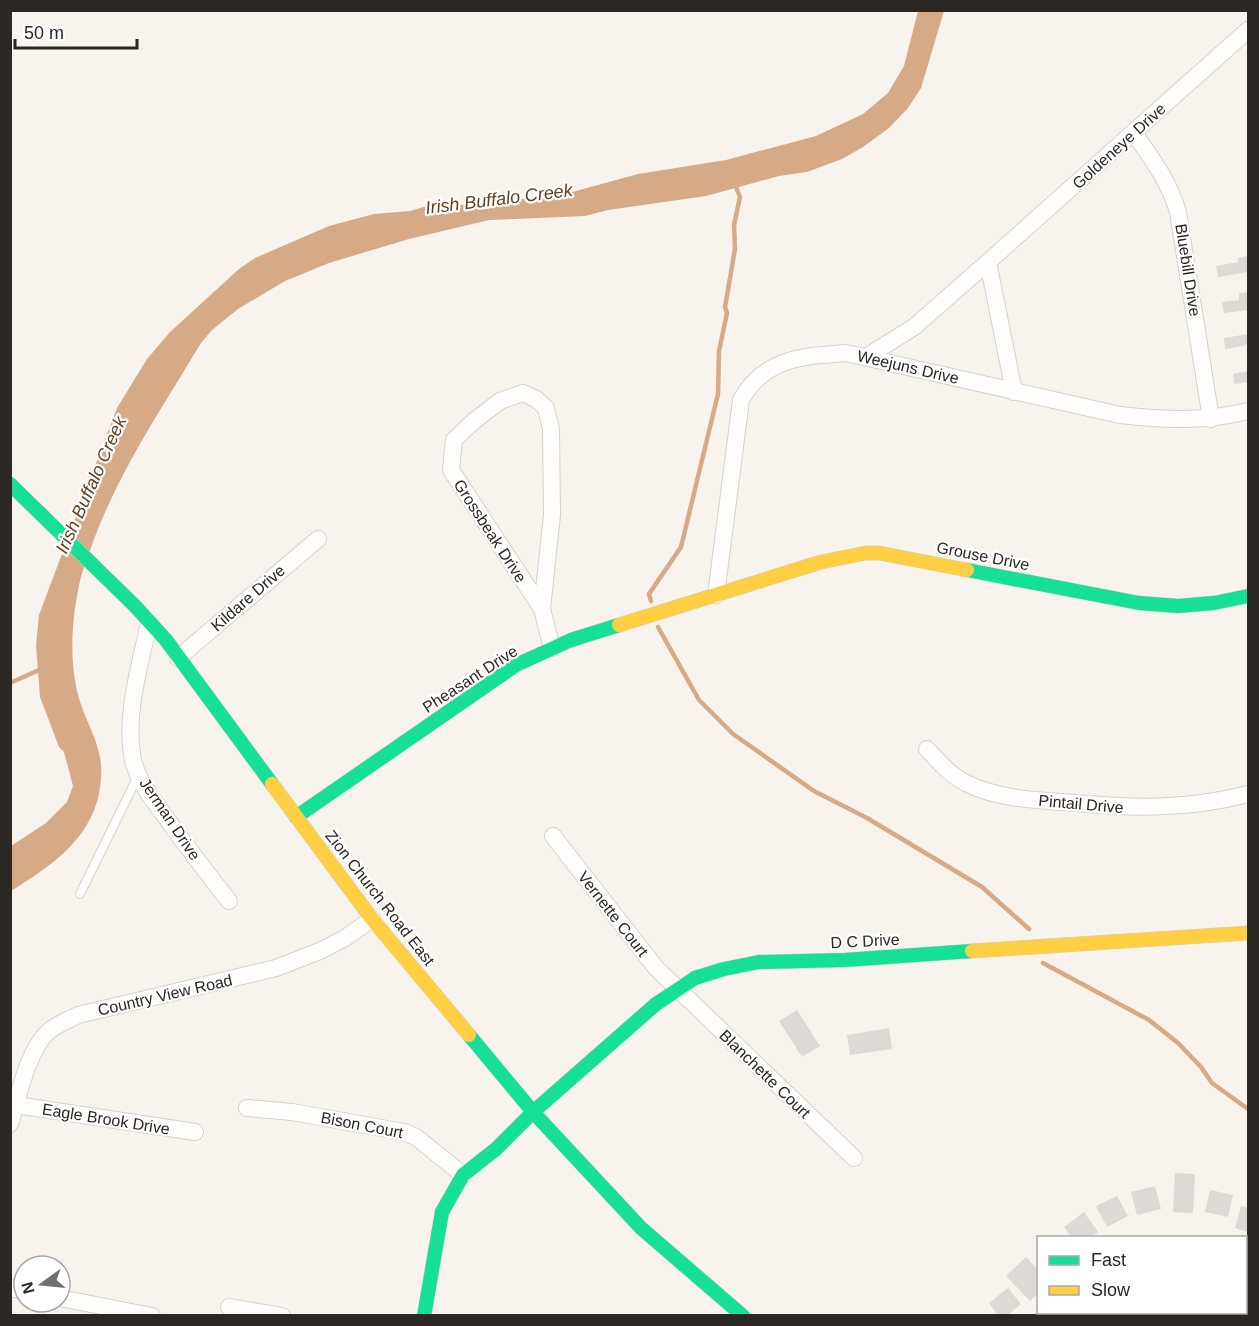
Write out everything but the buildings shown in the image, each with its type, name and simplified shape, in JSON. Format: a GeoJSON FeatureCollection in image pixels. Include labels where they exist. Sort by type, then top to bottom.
{"type":"FeatureCollection","features":[{"type":"Feature","properties":{"kind":"street","name":"Goldeneye Drive"},"geometry":{"type":"LineString","coordinates":[[866,357],[914,327],[1248,30]]}},
{"type":"Feature","properties":{"kind":"street","name":"Bluebill Drive"},"geometry":{"type":"LineString","coordinates":[[1134,133],[1164,176],[1173,194],[1178,212],[1211,419]]}},
{"type":"Feature","properties":{"kind":"street"},"geometry":{"type":"LineString","coordinates":[[988,262],[1014,392]]}},
{"type":"Feature","properties":{"kind":"street","name":"Weejuns Drive"},"geometry":{"type":"LineString","coordinates":[[716,595],[741,400],[749,385],[762,373],[779,364],[810,356],[846,353],[1120,415],[1160,420],[1211,419],[1248,411]]}},
{"type":"Feature","properties":{"kind":"street","name":"Grossbeak Drive"},"geometry":{"type":"LineString","coordinates":[[542,609],[552,515],[551,429],[546,408],[536,399],[523,393],[500,401],[454,440],[451,470],[542,609],[552,648]]}},
{"type":"Feature","properties":{"kind":"street","name":"Zion Church Road East"},"geometry":{"type":"LineString","coordinates":[[10,484],[135,606],[166,640],[372,919],[533,1112],[641,1228],[743,1316]]}},
{"type":"Feature","properties":{"kind":"street","name":"Kildare Drive"},"geometry":{"type":"LineString","coordinates":[[178,658],[318,539]]}},
{"type":"Feature","properties":{"kind":"street","name":"Grouse Drive"},"geometry":{"type":"LineString","coordinates":[[716,595],[821,562],[866,553],[879,553],[1139,603],[1178,606],[1214,603],[1248,596]]}},
{"type":"Feature","properties":{"kind":"street","name":"Pheasant Drive"},"geometry":{"type":"LineString","coordinates":[[296,817],[516,665],[571,640],[716,595]]}},
{"type":"Feature","properties":{"kind":"street","name":"Jerman Drive"},"geometry":{"type":"LineString","coordinates":[[149,623],[134,696],[131,732],[133,761],[143,785],[229,901]]}},
{"type":"Feature","properties":{"kind":"street","name":"Pintail Drive"},"geometry":{"type":"LineString","coordinates":[[927,749],[946,770],[967,784],[1026,800],[1152,808],[1223,801],[1248,794]]}},
{"type":"Feature","properties":{"kind":"street","name":"Vernette Court"},"geometry":{"type":"LineString","coordinates":[[553,836],[631,939],[677,989]]}},
{"type":"Feature","properties":{"kind":"street","name":"Country View Road"},"geometry":{"type":"LineString","coordinates":[[10,1124],[38,1044],[49,1031],[78,1015],[276,968],[322,950],[345,938],[372,919]]}},
{"type":"Feature","properties":{"kind":"street","name":"D C Drive"},"geometry":{"type":"LineString","coordinates":[[463,1175],[496,1149],[533,1112],[656,1004],[695,978],[724,969],[759,962],[845,960],[1248,933]]}},
{"type":"Feature","properties":{"kind":"street","name":"Blanchette Court"},"geometry":{"type":"LineString","coordinates":[[677,989],[854,1158]]}},
{"type":"Feature","properties":{"kind":"street","name":"Eagle Brook Drive"},"geometry":{"type":"LineString","coordinates":[[16,1105],[195,1132]]}},
{"type":"Feature","properties":{"kind":"street","name":"Bison Court"},"geometry":{"type":"LineString","coordinates":[[247,1108],[292,1112],[404,1132],[416,1137],[463,1175]]}},
{"type":"Feature","properties":{"kind":"street"},"geometry":{"type":"LineString","coordinates":[[424,1316],[442,1212],[463,1175]]}},
{"type":"Feature","properties":{"kind":"street"},"geometry":{"type":"LineString","coordinates":[[72,1300],[152,1316]]}},
{"type":"Feature","properties":{"kind":"street"},"geometry":{"type":"LineString","coordinates":[[229,1307],[282,1316]]}},
{"type":"Feature","properties":{"kind":"lane"},"geometry":{"type":"LineString","coordinates":[[80,894],[139,774]]}},
{"type":"Feature","properties":{"kind":"water","name":"Irish Buffalo Creek"},"geometry":{"type":"Polygon","coordinates":[[[918,11],[944,11],[921,88],[908,108],[889,128],[842,159],[807,172],[779,176],[706,196],[608,210],[585,216],[489,220],[409,239],[329,263],[285,281],[238,309],[212,330],[201,343],[128,465],[93,542],[81,577],[75,606],[72,653],[79,698],[95,739],[101,763],[100,789],[94,811],[77,839],[66,851],[11,891],[11,846],[46,823],[67,802],[73,786],[64,752],[59,747],[40,697],[36,646],[39,615],[117,408],[147,359],[170,332],[239,269],[255,258],[329,226],[374,214],[410,211],[427,206],[482,204],[565,194],[638,174],[726,160],[816,136],[863,114],[888,93],[904,66],[918,11]]]}},
{"type":"Feature","properties":{"kind":"waterway"},"geometry":{"type":"LineString","coordinates":[[651,601],[649,594],[681,547],[718,394],[719,351],[727,313],[725,307],[735,249],[734,225],[740,197],[734,182]]}},
{"type":"Feature","properties":{"kind":"waterway"},"geometry":{"type":"LineString","coordinates":[[658,627],[699,700],[733,734],[814,791],[867,818],[982,887],[1029,929]]}},
{"type":"Feature","properties":{"kind":"waterway"},"geometry":{"type":"LineString","coordinates":[[10,683],[39,670],[44,671]]}},
{"type":"Feature","properties":{"kind":"waterway"},"geometry":{"type":"LineString","coordinates":[[1043,963],[1149,1020],[1178,1043],[1201,1067],[1212,1083],[1248,1109]]}},
{"type":"Feature","properties":{"kind":"traffic: fast"},"geometry":{"type":"LineString","coordinates":[[10,484],[135,606],[166,640],[272,784]]}},
{"type":"Feature","properties":{"kind":"traffic: fast"},"geometry":{"type":"LineString","coordinates":[[967,570],[1139,603],[1178,606],[1214,603],[1248,596]]}},
{"type":"Feature","properties":{"kind":"traffic: fast"},"geometry":{"type":"LineString","coordinates":[[296,817],[516,665],[571,640],[619,625]]}},
{"type":"Feature","properties":{"kind":"traffic: fast"},"geometry":{"type":"LineString","coordinates":[[424,1316],[442,1212],[463,1175],[496,1149],[533,1112],[656,1004],[695,978],[759,962],[845,960],[972,951]]}},
{"type":"Feature","properties":{"kind":"traffic: fast"},"geometry":{"type":"LineString","coordinates":[[469,1035],[533,1112],[641,1228],[743,1316]]}},
{"type":"Feature","properties":{"kind":"traffic: slow"},"geometry":{"type":"LineString","coordinates":[[619,625],[821,562],[866,553],[879,553],[967,570]]}},
{"type":"Feature","properties":{"kind":"traffic: slow"},"geometry":{"type":"LineString","coordinates":[[272,784],[372,919],[469,1035]]}},
{"type":"Feature","properties":{"kind":"traffic: slow"},"geometry":{"type":"LineString","coordinates":[[972,951],[1248,933]]}}]}
